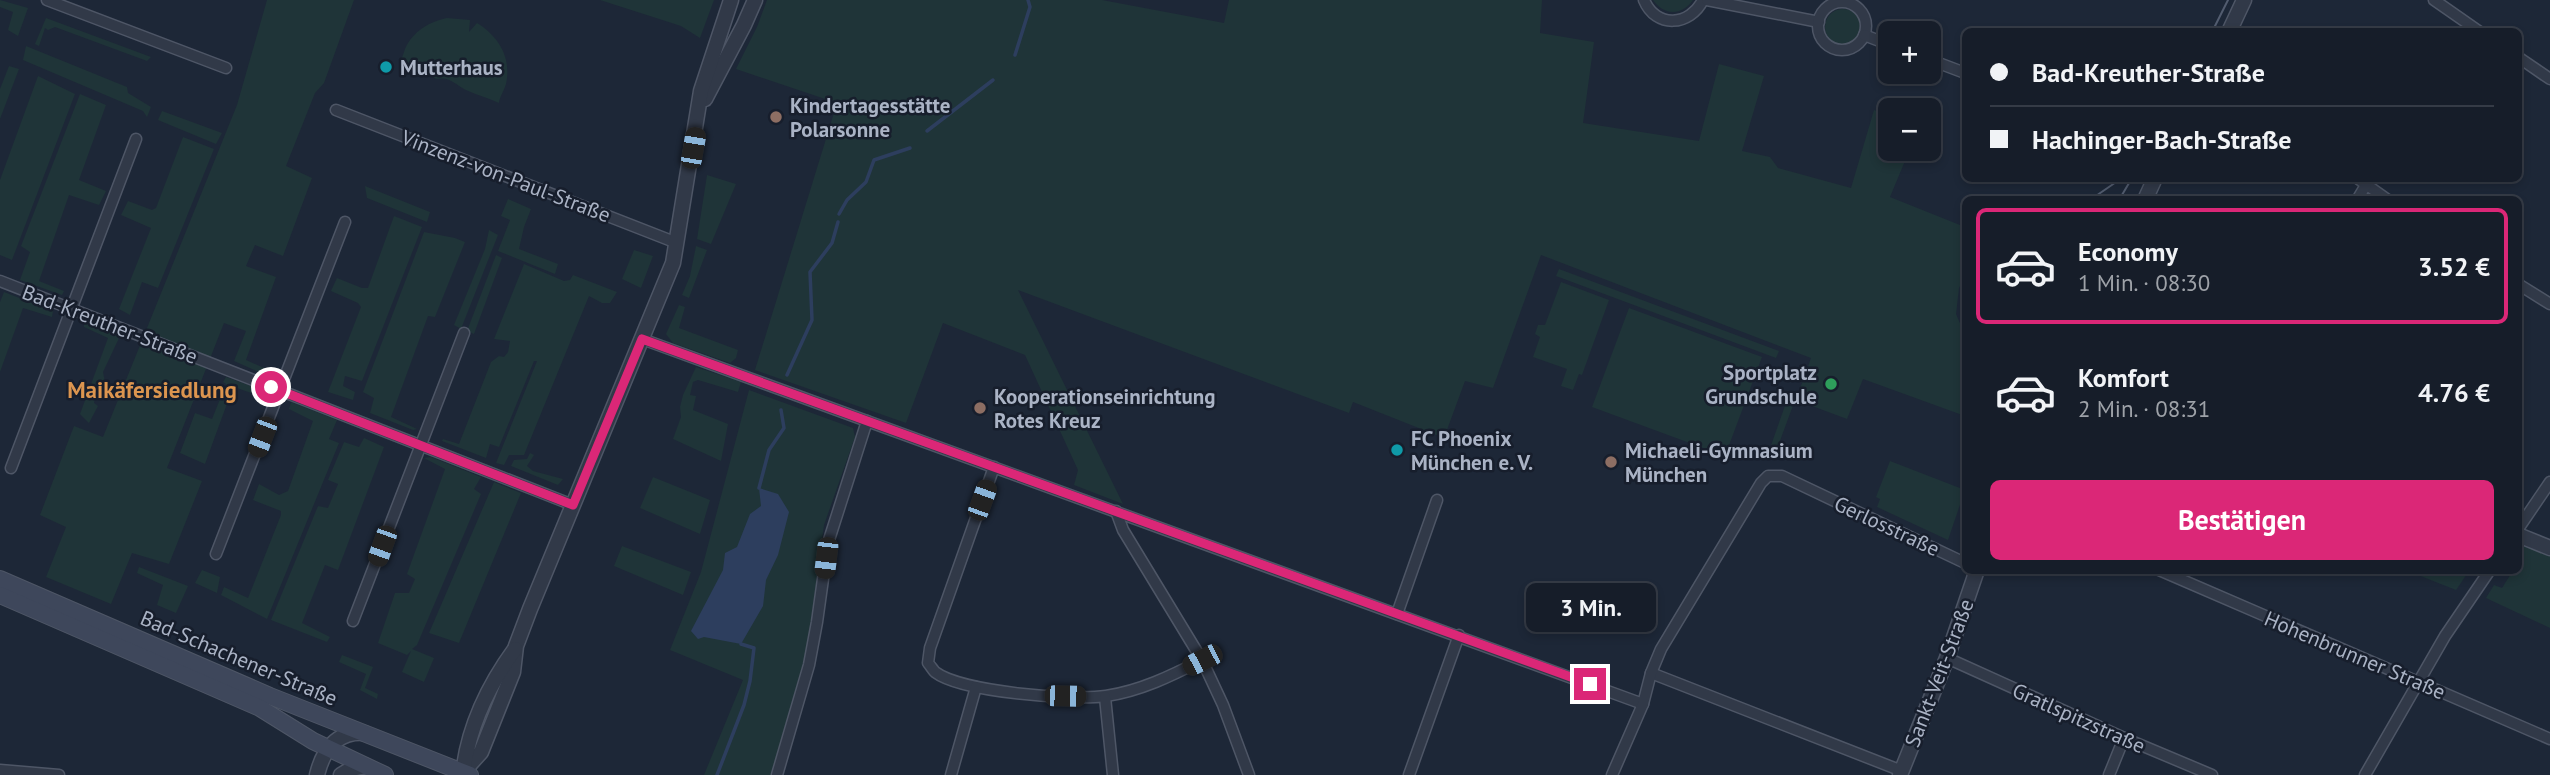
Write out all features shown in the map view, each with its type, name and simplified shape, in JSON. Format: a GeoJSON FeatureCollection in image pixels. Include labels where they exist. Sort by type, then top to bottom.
{"type":"FeatureCollection","features":[{"type":"Feature","properties":{"kind":"main road","name":"Bad-Schachener-Straße"},"geometry":{"type":"LineString","coordinates":[[0,579],[270,696],[465,774]]}},
{"type":"Feature","properties":{"kind":"main road","name":"Bad-Schachener-Straße"},"geometry":{"type":"LineString","coordinates":[[0,595],[260,708],[327,748],[384,775]]}},
{"type":"Feature","properties":{"kind":"main road"},"geometry":{"type":"LineString","coordinates":[[362,764],[352,754],[351,746],[353,740],[369,734]]}},
{"type":"Feature","properties":{"kind":"street"},"geometry":{"type":"LineString","coordinates":[[47,0],[226,68]]}},
{"type":"Feature","properties":{"kind":"street"},"geometry":{"type":"LineString","coordinates":[[465,774],[481,752],[513,671],[516,646],[673,263],[701,91],[731,0]]}},
{"type":"Feature","properties":{"kind":"street"},"geometry":{"type":"LineString","coordinates":[[700,110],[755,0]]}},
{"type":"Feature","properties":{"kind":"street"},"geometry":{"type":"LineString","coordinates":[[1644,0],[1652,13],[1659,18],[1675,22],[1692,15],[1705,0],[1819,22]]}},
{"type":"Feature","properties":{"kind":"street"},"geometry":{"type":"LineString","coordinates":[[2231,28],[2245,0]]}},
{"type":"Feature","properties":{"kind":"street"},"geometry":{"type":"LineString","coordinates":[[2434,0],[2474,28]]}},
{"type":"Feature","properties":{"kind":"street"},"geometry":{"type":"LineString","coordinates":[[1833,4],[1849,4],[1862,12],[1866,28],[1864,35],[1854,47],[1839,50],[1821,37],[1819,22],[1826,8],[1833,4]]}},
{"type":"Feature","properties":{"kind":"street"},"geometry":{"type":"LineString","coordinates":[[1864,35],[1878,40]]}},
{"type":"Feature","properties":{"kind":"street"},"geometry":{"type":"LineString","coordinates":[[2522,61],[2550,79]]}},
{"type":"Feature","properties":{"kind":"street"},"geometry":{"type":"LineString","coordinates":[[1941,64],[1962,72]]}},
{"type":"Feature","properties":{"kind":"street","name":"Vinzenz-von-Paul-Straße"},"geometry":{"type":"LineString","coordinates":[[336,110],[677,243]]}},
{"type":"Feature","properties":{"kind":"street"},"geometry":{"type":"LineString","coordinates":[[11,468],[136,139]]}},
{"type":"Feature","properties":{"kind":"street"},"geometry":{"type":"LineString","coordinates":[[2362,182],[2382,196]]}},
{"type":"Feature","properties":{"kind":"street"},"geometry":{"type":"LineString","coordinates":[[216,554],[345,222]]}},
{"type":"Feature","properties":{"kind":"street","name":"Bad-Kreuther-Straße"},"geometry":{"type":"LineString","coordinates":[[0,281],[573,505]]}},
{"type":"Feature","properties":{"kind":"street"},"geometry":{"type":"LineString","coordinates":[[2522,286],[2550,304]]}},
{"type":"Feature","properties":{"kind":"street"},"geometry":{"type":"LineString","coordinates":[[353,621],[464,333]]}},
{"type":"Feature","properties":{"kind":"street"},"geometry":{"type":"LineString","coordinates":[[642,339],[1643,704]]}},
{"type":"Feature","properties":{"kind":"street"},"geometry":{"type":"LineString","coordinates":[[778,775],[809,665],[828,543],[867,421]]}},
{"type":"Feature","properties":{"kind":"street"},"geometry":{"type":"LineString","coordinates":[[994,467],[930,648],[929,663],[935,672],[976,687],[1032,696],[1105,696],[1157,683],[1202,660]]}},
{"type":"Feature","properties":{"kind":"street","name":"Gerlosstraße"},"geometry":{"type":"LineString","coordinates":[[1651,673],[1666,641],[1761,483],[1768,476],[1782,477],[1962,562]]}},
{"type":"Feature","properties":{"kind":"street"},"geometry":{"type":"LineString","coordinates":[[2522,523],[2550,482]]}},
{"type":"Feature","properties":{"kind":"street"},"geometry":{"type":"LineString","coordinates":[[1397,614],[1437,500]]}},
{"type":"Feature","properties":{"kind":"street"},"geometry":{"type":"LineString","coordinates":[[1116,511],[1129,540],[1202,660],[1250,775]]}},
{"type":"Feature","properties":{"kind":"street"},"geometry":{"type":"LineString","coordinates":[[2522,537],[2550,548]]}},
{"type":"Feature","properties":{"kind":"street","name":"Sankt-Veit-Straße"},"geometry":{"type":"LineString","coordinates":[[1901,773],[1947,658],[1976,574]]}},
{"type":"Feature","properties":{"kind":"street","name":"Hohenbrunner Straße"},"geometry":{"type":"LineString","coordinates":[[2168,574],[2550,739]]}},
{"type":"Feature","properties":{"kind":"street"},"geometry":{"type":"LineString","coordinates":[[2365,775],[2445,636],[2487,574]]}},
{"type":"Feature","properties":{"kind":"street"},"geometry":{"type":"LineString","coordinates":[[1409,775],[1459,635]]}},
{"type":"Feature","properties":{"kind":"street","name":"Gratlspitzstraße"},"geometry":{"type":"LineString","coordinates":[[1947,658],[2213,775]]}},
{"type":"Feature","properties":{"kind":"street"},"geometry":{"type":"LineString","coordinates":[[1612,775],[1643,704],[1651,673],[1901,773]]}},
{"type":"Feature","properties":{"kind":"street"},"geometry":{"type":"LineString","coordinates":[[951,775],[976,687]]}},
{"type":"Feature","properties":{"kind":"street"},"geometry":{"type":"LineString","coordinates":[[1105,696],[1114,775]]}},
{"type":"Feature","properties":{"kind":"street"},"geometry":{"type":"LineString","coordinates":[[317,775],[327,748],[339,738],[351,732],[369,734]]}},
{"type":"Feature","properties":{"kind":"street"},"geometry":{"type":"LineString","coordinates":[[2109,775],[2124,738]]}},
{"type":"Feature","properties":{"kind":"street"},"geometry":{"type":"LineString","coordinates":[[341,775],[362,764]]}},
{"type":"Feature","properties":{"kind":"street"},"geometry":{"type":"LineString","coordinates":[[0,770],[59,775]]}},
{"type":"Feature","properties":{"kind":"green space"},"geometry":{"type":"Polygon","coordinates":[[[0,0],[28,8],[18,36],[8,30],[13,12],[0,7],[0,0]]]}},
{"type":"Feature","properties":{"kind":"green space"},"geometry":{"type":"Polygon","coordinates":[[[267,0],[354,0],[324,83],[315,93],[286,166],[312,178],[283,256],[255,245],[246,266],[276,277],[246,360],[273,372],[270,377],[234,361],[246,331],[224,323],[167,468],[202,481],[169,564],[132,553],[111,604],[46,577],[66,527],[40,515],[74,426],[103,437],[237,105],[267,0]]]}},
{"type":"Feature","properties":{"kind":"green space"},"geometry":{"type":"Polygon","coordinates":[[[600,0],[714,0],[700,38],[681,26],[600,0]]]}},
{"type":"Feature","properties":{"kind":"green space"},"geometry":{"type":"Polygon","coordinates":[[[767,0],[1102,0],[1224,23],[1229,0],[1542,0],[1540,33],[1594,42],[1583,123],[1699,141],[1719,64],[1764,76],[1742,151],[1770,157],[1778,168],[1851,188],[1874,110],[1878,112],[1878,161],[1905,161],[1890,197],[1962,226],[1962,282],[1956,314],[1962,328],[1962,415],[1863,379],[1847,419],[1796,400],[1811,358],[1541,255],[1493,388],[1465,381],[1444,438],[1353,402],[1349,413],[1018,290],[1123,504],[1074,485],[1078,470],[1025,355],[943,323],[906,423],[755,370],[837,103],[736,69],[767,0]]]}},
{"type":"Feature","properties":{"kind":"green space"},"geometry":{"type":"Polygon","coordinates":[[[1653,0],[1693,0],[1684,9],[1673,12],[1662,9],[1653,0]]]}},
{"type":"Feature","properties":{"kind":"green space"},"geometry":{"type":"Polygon","coordinates":[[[1843,9],[1855,15],[1861,27],[1855,39],[1843,45],[1831,39],[1825,27],[1831,15],[1843,9]]]}},
{"type":"Feature","properties":{"kind":"green space"},"geometry":{"type":"Polygon","coordinates":[[[46,18],[151,57],[147,61],[55,27],[48,30],[45,28],[39,46],[35,44],[46,18]]]}},
{"type":"Feature","properties":{"kind":"green space"},"geometry":{"type":"Polygon","coordinates":[[[447,18],[470,20],[469,32],[477,23],[491,34],[502,48],[507,74],[499,103],[466,90],[450,80],[437,79],[399,65],[408,43],[417,32],[447,18]]]}},
{"type":"Feature","properties":{"kind":"green space"},"geometry":{"type":"Polygon","coordinates":[[[26,46],[127,87],[128,93],[151,107],[147,117],[143,111],[23,60],[26,46]]]}},
{"type":"Feature","properties":{"kind":"green space"},"geometry":{"type":"Polygon","coordinates":[[[9,66],[19,69],[0,119],[0,89],[9,66]]]}},
{"type":"Feature","properties":{"kind":"green space"},"geometry":{"type":"Polygon","coordinates":[[[38,76],[75,94],[12,260],[0,255],[0,180],[38,76]]]}},
{"type":"Feature","properties":{"kind":"green space"},"geometry":{"type":"Polygon","coordinates":[[[80,94],[106,105],[79,180],[106,191],[99,205],[69,195],[39,281],[64,291],[62,295],[20,280],[30,252],[21,246],[80,94]]]}},
{"type":"Feature","properties":{"kind":"green space"},"geometry":{"type":"Polygon","coordinates":[[[162,111],[222,133],[216,144],[158,120],[162,111]]]}},
{"type":"Feature","properties":{"kind":"green space"},"geometry":{"type":"Polygon","coordinates":[[[183,137],[214,149],[158,288],[142,282],[130,315],[119,309],[151,228],[121,215],[128,201],[152,210],[156,208],[183,137]]]}},
{"type":"Feature","properties":{"kind":"green space"},"geometry":{"type":"Polygon","coordinates":[[[707,175],[736,184],[711,244],[697,239],[707,175]]]}},
{"type":"Feature","properties":{"kind":"green space"},"geometry":{"type":"Polygon","coordinates":[[[365,186],[430,212],[427,222],[367,198],[365,186]]]}},
{"type":"Feature","properties":{"kind":"green space"},"geometry":{"type":"Polygon","coordinates":[[[508,199],[531,209],[519,249],[558,264],[555,274],[498,251],[510,220],[501,216],[508,199]]]}},
{"type":"Feature","properties":{"kind":"green space"},"geometry":{"type":"Polygon","coordinates":[[[394,216],[422,227],[362,381],[345,376],[343,386],[355,392],[353,400],[328,392],[361,307],[358,303],[331,291],[337,278],[368,288],[394,216]]]}},
{"type":"Feature","properties":{"kind":"green space"},"geometry":{"type":"Polygon","coordinates":[[[489,230],[498,235],[461,329],[454,325],[485,249],[489,230]]]}},
{"type":"Feature","properties":{"kind":"green space"},"geometry":{"type":"Polygon","coordinates":[[[424,232],[465,242],[435,317],[428,316],[391,417],[417,429],[413,430],[370,413],[374,398],[363,392],[424,232]]]}},
{"type":"Feature","properties":{"kind":"green space"},"geometry":{"type":"Polygon","coordinates":[[[696,246],[707,250],[689,298],[682,295],[690,276],[696,246]]]}},
{"type":"Feature","properties":{"kind":"green space"},"geometry":{"type":"Polygon","coordinates":[[[634,250],[653,256],[641,288],[622,279],[634,250]]]}},
{"type":"Feature","properties":{"kind":"green space"},"geometry":{"type":"Polygon","coordinates":[[[496,255],[502,258],[474,334],[467,331],[496,255]]]}},
{"type":"Feature","properties":{"kind":"green space"},"geometry":{"type":"Polygon","coordinates":[[[524,264],[564,281],[570,280],[573,275],[617,292],[610,303],[602,303],[589,296],[524,455],[509,455],[504,465],[496,463],[537,361],[534,361],[499,447],[490,444],[486,458],[442,441],[443,439],[459,444],[491,362],[499,356],[504,357],[508,352],[510,341],[494,339],[524,264]]]}},
{"type":"Feature","properties":{"kind":"green space"},"geometry":{"type":"Polygon","coordinates":[[[1559,269],[1779,351],[1776,358],[1556,276],[1559,269]]]}},
{"type":"Feature","properties":{"kind":"green space"},"geometry":{"type":"Polygon","coordinates":[[[1561,282],[1609,300],[1582,375],[1579,374],[1573,390],[1561,386],[1567,369],[1533,357],[1540,337],[1535,334],[1538,325],[1545,325],[1561,282]]]}},
{"type":"Feature","properties":{"kind":"green space"},"geometry":{"type":"Polygon","coordinates":[[[4,292],[53,311],[52,317],[23,308],[0,372],[0,302],[4,292]]]}},
{"type":"Feature","properties":{"kind":"green space"},"geometry":{"type":"Polygon","coordinates":[[[679,305],[685,307],[679,328],[738,350],[736,358],[730,363],[673,343],[666,334],[679,305]]]}},
{"type":"Feature","properties":{"kind":"green space"},"geometry":{"type":"Polygon","coordinates":[[[1629,308],[1762,357],[1725,456],[1592,407],[1629,308]]]}},
{"type":"Feature","properties":{"kind":"green space"},"geometry":{"type":"Polygon","coordinates":[[[84,322],[120,336],[103,372],[106,387],[96,392],[94,403],[98,406],[89,423],[80,414],[108,338],[84,327],[84,322]]]}},
{"type":"Feature","properties":{"kind":"green space"},"geometry":{"type":"Polygon","coordinates":[[[696,367],[741,382],[738,392],[698,380],[693,382],[690,395],[696,396],[693,410],[728,424],[721,461],[673,439],[681,417],[683,395],[696,367]]]}},
{"type":"Feature","properties":{"kind":"green space"},"geometry":{"type":"Polygon","coordinates":[[[226,377],[265,391],[262,397],[237,388],[232,390],[205,464],[180,453],[195,413],[212,419],[226,384],[223,382],[226,377]]]}},
{"type":"Feature","properties":{"kind":"green space"},"geometry":{"type":"Polygon","coordinates":[[[749,390],[853,428],[855,437],[824,525],[807,650],[771,775],[704,775],[743,680],[670,650],[701,572],[749,390]]]}},
{"type":"Feature","properties":{"kind":"green space"},"geometry":{"type":"Polygon","coordinates":[[[1788,397],[1795,400],[1774,457],[1768,454],[1788,397]]]}},
{"type":"Feature","properties":{"kind":"green space"},"geometry":{"type":"Polygon","coordinates":[[[291,402],[337,420],[329,439],[339,443],[267,619],[221,595],[224,587],[248,598],[281,515],[281,511],[253,500],[259,484],[279,495],[288,491],[313,421],[289,409],[291,402]]]}},
{"type":"Feature","properties":{"kind":"green space"},"geometry":{"type":"Polygon","coordinates":[[[364,438],[384,447],[338,570],[325,565],[302,623],[330,637],[327,642],[271,620],[318,506],[328,508],[338,484],[328,480],[344,442],[359,447],[364,438]]]}},
{"type":"Feature","properties":{"kind":"green space"},"geometry":{"type":"Polygon","coordinates":[[[530,453],[534,455],[527,466],[533,471],[563,479],[558,485],[511,466],[514,460],[527,459],[530,453]]]}},
{"type":"Feature","properties":{"kind":"green space"},"geometry":{"type":"Polygon","coordinates":[[[431,457],[481,477],[474,489],[481,494],[417,645],[412,649],[434,658],[424,682],[402,672],[411,651],[407,655],[378,643],[395,593],[409,593],[415,579],[407,574],[445,469],[424,458],[431,457]]]}},
{"type":"Feature","properties":{"kind":"green space"},"geometry":{"type":"Polygon","coordinates":[[[1890,461],[1962,489],[1962,499],[1948,540],[1877,507],[1880,499],[1876,497],[1890,461]]]}},
{"type":"Feature","properties":{"kind":"green space"},"geometry":{"type":"Polygon","coordinates":[[[653,477],[710,500],[700,534],[640,508],[653,477]]]}},
{"type":"Feature","properties":{"kind":"green space"},"geometry":{"type":"Polygon","coordinates":[[[494,482],[521,493],[459,643],[429,633],[494,482]]]}},
{"type":"Feature","properties":{"kind":"green space"},"geometry":{"type":"Polygon","coordinates":[[[2524,542],[2550,553],[2550,628],[2486,598],[2494,585],[2502,588],[2511,574],[2522,574],[2524,542]]]}},
{"type":"Feature","properties":{"kind":"green space"},"geometry":{"type":"Polygon","coordinates":[[[622,546],[691,572],[683,595],[614,566],[622,546]]]}},
{"type":"Feature","properties":{"kind":"green space"},"geometry":{"type":"Polygon","coordinates":[[[139,567],[188,586],[176,613],[157,605],[163,585],[137,573],[139,567]]]}},
{"type":"Feature","properties":{"kind":"green space"},"geometry":{"type":"Polygon","coordinates":[[[202,570],[220,577],[217,593],[195,583],[202,570]]]}},
{"type":"Feature","properties":{"kind":"green space"},"geometry":{"type":"Polygon","coordinates":[[[2416,574],[2467,574],[2456,590],[2416,574]]]}},
{"type":"Feature","properties":{"kind":"green space"},"geometry":{"type":"Polygon","coordinates":[[[342,655],[373,667],[365,688],[378,694],[377,699],[360,690],[366,674],[339,662],[342,655]]]}},
{"type":"Feature","properties":{"kind":"water"},"geometry":{"type":"Polygon","coordinates":[[[759,488],[778,494],[789,512],[778,555],[766,580],[763,606],[741,644],[704,637],[698,639],[691,631],[723,570],[725,553],[737,547],[750,514],[761,506],[759,488]]]}},
{"type":"Feature","properties":{"kind":"waterway"},"geometry":{"type":"LineString","coordinates":[[1015,55],[1030,7],[1028,0]]}},
{"type":"Feature","properties":{"kind":"waterway"},"geometry":{"type":"LineString","coordinates":[[927,131],[993,80]]}},
{"type":"Feature","properties":{"kind":"waterway"},"geometry":{"type":"LineString","coordinates":[[839,214],[847,200],[866,182],[874,160],[910,148]]}},
{"type":"Feature","properties":{"kind":"waterway"},"geometry":{"type":"LineString","coordinates":[[787,375],[812,320],[810,272],[832,243],[838,222]]}},
{"type":"Feature","properties":{"kind":"waterway"},"geometry":{"type":"LineString","coordinates":[[759,488],[769,450],[784,428],[781,410]]}},
{"type":"Feature","properties":{"kind":"waterway"},"geometry":{"type":"LineString","coordinates":[[717,775],[744,705],[750,681],[754,648],[741,644]]}},
{"type":"Feature","properties":{"kind":"tram line"},"geometry":{"type":"LineString","coordinates":[[2214,28],[2228,0]]}},
{"type":"Feature","properties":{"kind":"tram line"},"geometry":{"type":"LineString","coordinates":[[2096,196],[2116,182]]}},
{"type":"Feature","properties":{"kind":"tram line"},"geometry":{"type":"LineString","coordinates":[[2121,196],[2130,182]]}},
{"type":"Feature","properties":{"kind":"place","name":"Mutterhaus"},"geometry":{"type":"Point","coordinates":[386,67]}},
{"type":"Feature","properties":{"kind":"place","name":"Kindertagesstätte Polarsonne"},"geometry":{"type":"Point","coordinates":[776,117]}},
{"type":"Feature","properties":{"kind":"place","name":"Sportplatz Grundschule"},"geometry":{"type":"Point","coordinates":[1831,384]}},
{"type":"Feature","properties":{"kind":"place","name":"Kooperationseinrichtung Rotes Kreuz"},"geometry":{"type":"Point","coordinates":[980,408]}},
{"type":"Feature","properties":{"kind":"place","name":"FC Phoenix München e. V."},"geometry":{"type":"Point","coordinates":[1397,450]}},
{"type":"Feature","properties":{"kind":"place","name":"Michaeli-Gymnasium München"},"geometry":{"type":"Point","coordinates":[1611,462]}},
{"type":"Feature","properties":{"kind":"district","name":"Maikäfersiedlung"},"geometry":{"type":"Point","coordinates":[152,389]}},
{"type":"Feature","properties":{"kind":"route"},"geometry":{"type":"LineString","coordinates":[[271,387],[573,505],[642,339],[1590,684]]}}]}
